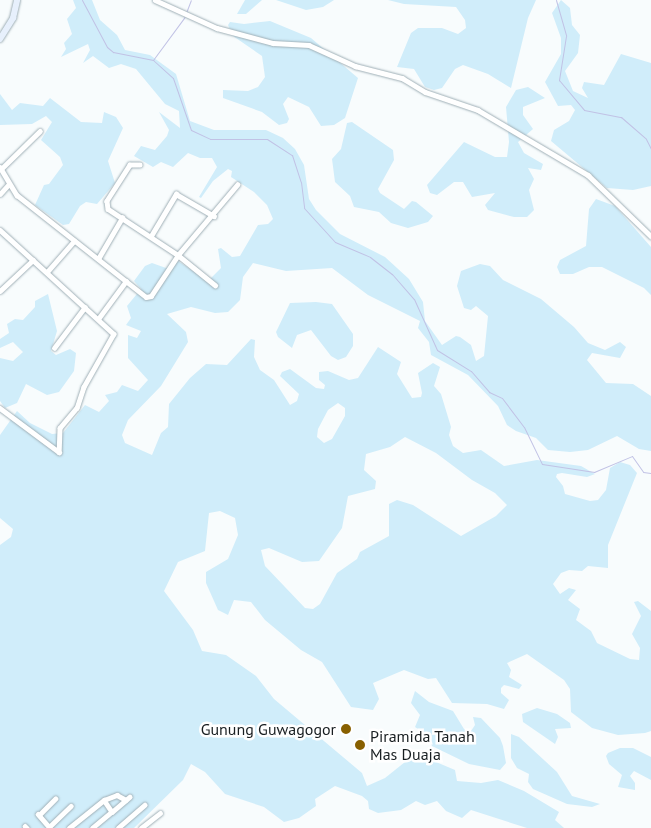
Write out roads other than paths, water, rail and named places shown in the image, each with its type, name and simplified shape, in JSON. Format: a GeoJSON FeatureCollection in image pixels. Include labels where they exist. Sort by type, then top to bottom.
{"type":"FeatureCollection","features":[{"type":"Feature","properties":{"kind":"main road"},"geometry":{"type":"LineString","coordinates":[[0,39],[13,18],[17,0]]}},
{"type":"Feature","properties":{"kind":"street"},"geometry":{"type":"LineString","coordinates":[[155,0],[217,28],[273,43],[309,44],[355,66],[402,78],[425,92],[478,110],[588,175],[651,236]]}},
{"type":"Feature","properties":{"kind":"street"},"geometry":{"type":"LineString","coordinates":[[40,131],[1,168],[9,184],[17,196],[74,242],[149,297],[178,255],[214,216],[237,186]]}},
{"type":"Feature","properties":{"kind":"street"},"geometry":{"type":"LineString","coordinates":[[140,165],[130,165],[107,201],[108,209],[178,255],[215,285]]}},
{"type":"Feature","properties":{"kind":"street"},"geometry":{"type":"LineString","coordinates":[[0,194],[9,184]]}},
{"type":"Feature","properties":{"kind":"street"},"geometry":{"type":"LineString","coordinates":[[151,236],[176,194],[214,216]]}},
{"type":"Feature","properties":{"kind":"street"},"geometry":{"type":"LineString","coordinates":[[98,258],[122,218]]}},
{"type":"Feature","properties":{"kind":"street"},"geometry":{"type":"LineString","coordinates":[[0,230],[112,330],[114,338],[84,387],[77,408],[60,428],[59,452],[0,408]]}},
{"type":"Feature","properties":{"kind":"street"},"geometry":{"type":"LineString","coordinates":[[47,272],[74,242]]}},
{"type":"Feature","properties":{"kind":"street"},"geometry":{"type":"LineString","coordinates":[[0,291],[33,260]]}},
{"type":"Feature","properties":{"kind":"street"},"geometry":{"type":"LineString","coordinates":[[98,318],[126,281]]}},
{"type":"Feature","properties":{"kind":"street"},"geometry":{"type":"LineString","coordinates":[[54,348],[85,307]]}},
{"type":"Feature","properties":{"kind":"street"},"geometry":{"type":"LineString","coordinates":[[69,828],[104,800],[117,795],[127,799],[93,828]]}},
{"type":"Feature","properties":{"kind":"street"},"geometry":{"type":"LineString","coordinates":[[55,799],[38,814],[50,827],[71,806]]}},
{"type":"Feature","properties":{"kind":"street"},"geometry":{"type":"LineString","coordinates":[[104,800],[112,812]]}},
{"type":"Feature","properties":{"kind":"street"},"geometry":{"type":"LineString","coordinates":[[121,827],[144,805]]}},
{"type":"Feature","properties":{"kind":"street"},"geometry":{"type":"LineString","coordinates":[[141,828],[160,813]]}},
{"type":"Feature","properties":{"kind":"waterway"},"geometry":{"type":"LineString","coordinates":[[82,0],[107,47],[113,52],[153,60],[173,78],[191,130],[210,139],[267,139],[292,155],[301,182],[304,208],[335,242],[370,257],[392,274],[414,299],[437,350],[471,371],[489,392],[502,398],[524,427],[542,464],[594,472],[632,456],[643,472],[651,473]]}},
{"type":"Feature","properties":{"kind":"waterway"},"geometry":{"type":"LineString","coordinates":[[153,60],[184,18],[191,0]]}},
{"type":"Feature","properties":{"kind":"waterway"},"geometry":{"type":"LineString","coordinates":[[556,0],[566,36],[559,80],[584,110],[621,117],[646,139],[651,149]]}},
{"type":"Feature","properties":{"kind":"place","name":"Gunung Guwagogor"},"geometry":{"type":"Point","coordinates":[346,729]}},
{"type":"Feature","properties":{"kind":"place","name":"Piramida Tanah Mas Duaja"},"geometry":{"type":"Point","coordinates":[360,745]}}]}
